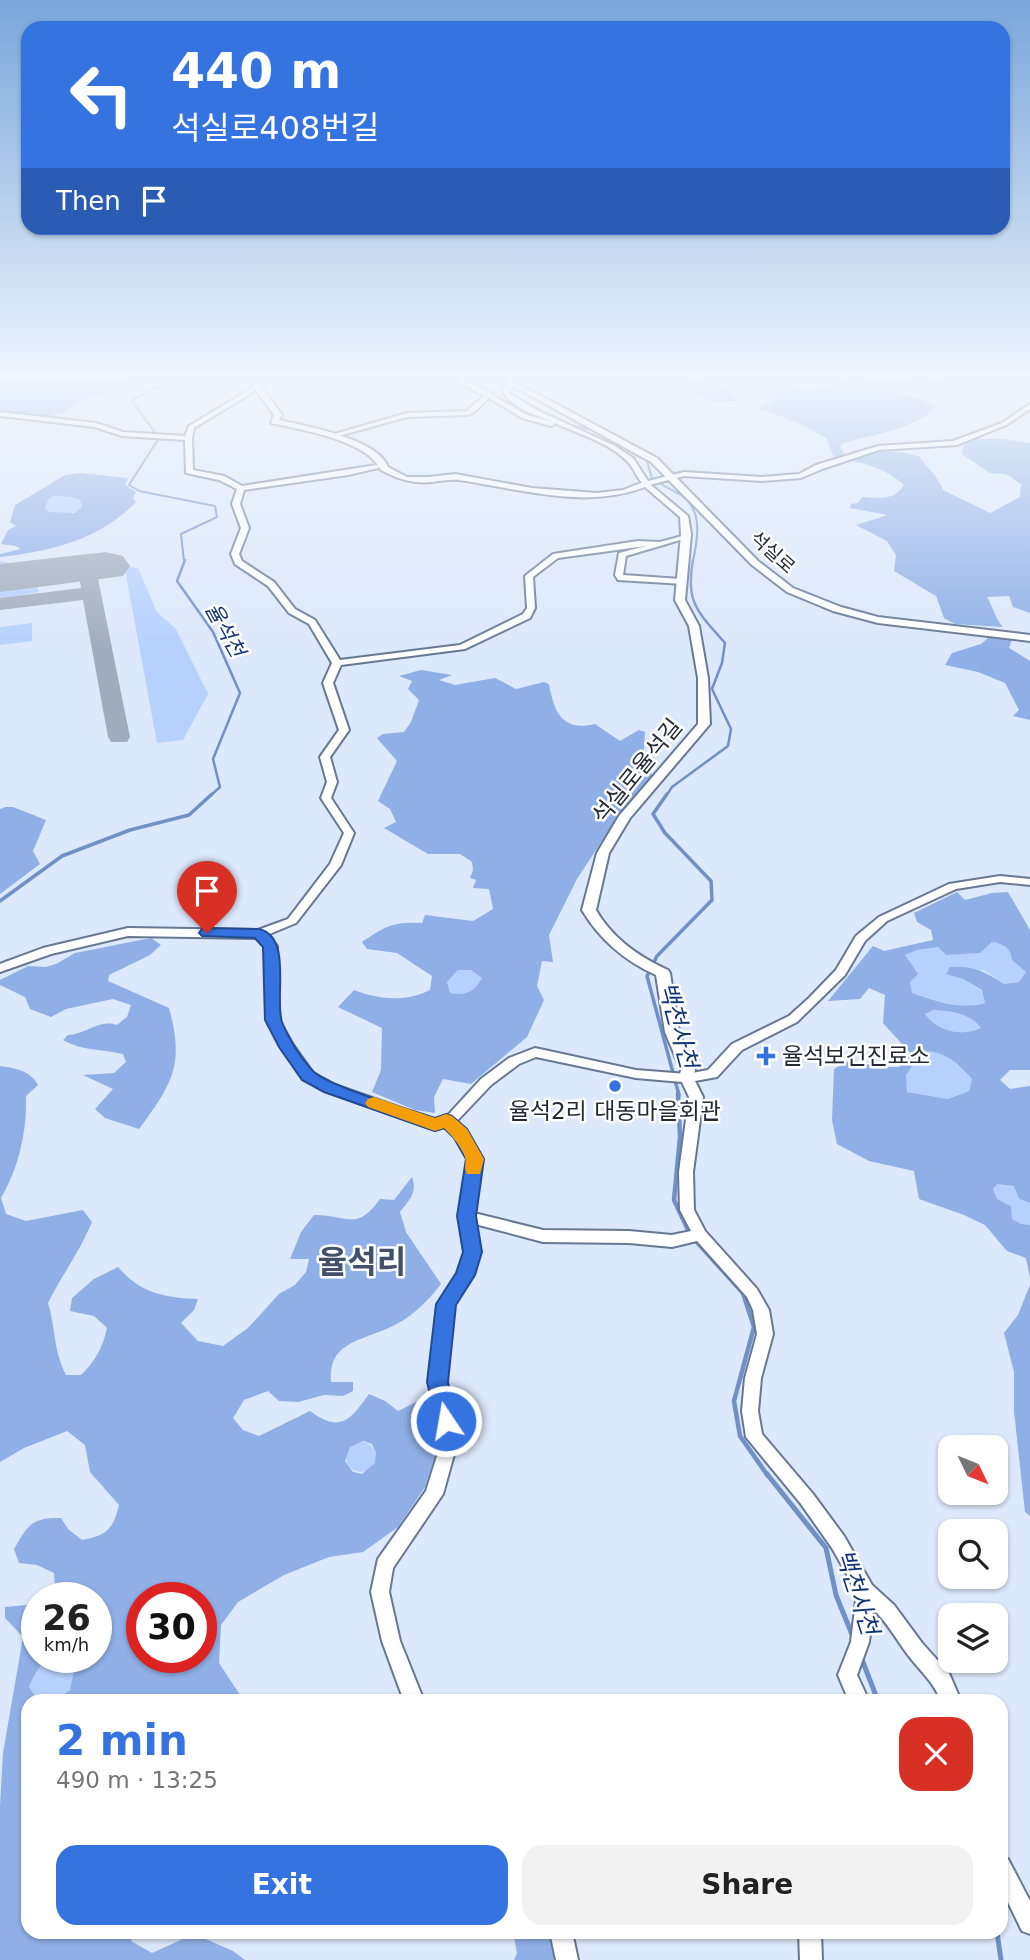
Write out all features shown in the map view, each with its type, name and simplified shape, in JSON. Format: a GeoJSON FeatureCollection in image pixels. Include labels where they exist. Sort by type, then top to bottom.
{"type":"FeatureCollection","features":[{"type":"Feature","properties":{"kind":"street"},"geometry":{"type":"LineString","coordinates":[[189,467],[189,471],[221,478],[241,488],[264,482],[351,473],[376,467]]}},
{"type":"Feature","properties":{"kind":"street"},"geometry":{"type":"LineString","coordinates":[[385,467],[405,479],[455,477],[522,490],[585,495],[625,492],[684,474],[762,478],[802,476],[818,467]]}},
{"type":"Feature","properties":{"kind":"street"},"geometry":{"type":"LineString","coordinates":[[639,467],[654,481],[686,490]]}},
{"type":"Feature","properties":{"kind":"street"},"geometry":{"type":"LineString","coordinates":[[654,481],[655,467]]}},
{"type":"Feature","properties":{"kind":"street","name":"석실로"},"geometry":{"type":"LineString","coordinates":[[662,467],[772,579],[803,597],[878,620],[1030,638]]}},
{"type":"Feature","properties":{"kind":"street","name":"석실로율석길"},"geometry":{"type":"LineString","coordinates":[[654,481],[684,516],[686,537],[680,600],[694,626],[701,665],[704,724],[625,816],[603,853],[589,910],[599,927],[637,961],[663,973],[672,1032],[688,1070],[678,1076]]}},
{"type":"Feature","properties":{"kind":"street"},"geometry":{"type":"LineString","coordinates":[[241,488],[236,504],[245,528],[235,554],[238,562],[271,584],[292,611],[312,622],[337,663]]}},
{"type":"Feature","properties":{"kind":"street"},"geometry":{"type":"LineString","coordinates":[[681,582],[621,578],[622,555],[686,537]]}},
{"type":"Feature","properties":{"kind":"street"},"geometry":{"type":"LineString","coordinates":[[337,663],[462,647],[527,616],[531,608],[530,576],[556,556],[638,543],[659,544]]}},
{"type":"Feature","properties":{"kind":"street"},"geometry":{"type":"LineString","coordinates":[[0,968],[47,951],[128,932],[259,934],[292,920],[334,864],[349,833],[326,798],[332,782],[325,757],[344,730],[328,683],[337,663]]}},
{"type":"Feature","properties":{"kind":"street"},"geometry":{"type":"LineString","coordinates":[[259,934],[271,946],[273,1020],[287,1047],[309,1076],[330,1088],[435,1125],[454,1117],[486,1082],[514,1061],[535,1052],[636,1074],[712,1074],[737,1047],[793,1019],[841,972],[860,939],[883,919],[953,886],[1000,879],[1030,882]]}},
{"type":"Feature","properties":{"kind":"street"},"geometry":{"type":"LineString","coordinates":[[678,1076],[696,1097],[686,1172],[687,1210],[694,1237],[752,1293],[761,1310],[765,1334],[753,1378],[750,1411],[754,1437],[807,1499],[838,1542],[866,1591],[888,1611],[915,1649],[943,1680],[948,1694]]}},
{"type":"Feature","properties":{"kind":"street"},"geometry":{"type":"LineString","coordinates":[[411,1694],[391,1641],[380,1592],[384,1564],[434,1494],[450,1440],[438,1382],[446,1304],[465,1275],[472,1252],[466,1216],[475,1159],[460,1133],[446,1121]]}},
{"type":"Feature","properties":{"kind":"street"},"geometry":{"type":"LineString","coordinates":[[466,1216],[543,1236],[629,1237],[672,1241],[694,1237]]}},
{"type":"Feature","properties":{"kind":"street"},"geometry":{"type":"LineString","coordinates":[[856,1694],[847,1675],[856,1651],[866,1591]]}},
{"type":"Feature","properties":{"kind":"street"},"geometry":{"type":"LineString","coordinates":[[1008,1880],[1030,1923]]}},
{"type":"Feature","properties":{"kind":"street"},"geometry":{"type":"LineString","coordinates":[[562,1939],[567,1960]]}},
{"type":"Feature","properties":{"kind":"street"},"geometry":{"type":"LineString","coordinates":[[810,1939],[811,1960]]}},
{"type":"Feature","properties":{"kind":"shaded area"},"geometry":{"type":"Polygon","coordinates":[[[875,467],[928,467],[943,490],[990,513],[1020,497],[1021,484],[1006,474],[990,473],[982,467],[1030,467],[1030,613],[1013,607],[1009,596],[987,597],[1003,627],[955,624],[944,618],[936,596],[894,571],[896,555],[887,541],[856,525],[888,515],[850,508],[851,504],[858,503],[862,497],[891,496],[904,485],[875,467]]]}},
{"type":"Feature","properties":{"kind":"shaded area"},"geometry":{"type":"Polygon","coordinates":[[[80,473],[128,478],[125,485],[136,492],[133,498],[136,502],[122,515],[90,535],[56,547],[0,557],[0,554],[21,549],[1,544],[8,530],[16,526],[10,522],[15,505],[65,475],[80,473]],[[54,496],[49,498],[45,508],[49,512],[74,513],[82,507],[80,500],[54,496]]]}},
{"type":"Feature","properties":{"kind":"shaded area"},"geometry":{"type":"Polygon","coordinates":[[[73,497],[80,500],[82,507],[73,512],[54,514],[45,509],[48,498],[73,497]]]}},
{"type":"Feature","properties":{"kind":"shaded area"},"geometry":{"type":"Polygon","coordinates":[[[77,558],[97,561],[0,571],[0,561],[20,565],[77,558]]]}},
{"type":"Feature","properties":{"kind":"shaded area"},"geometry":{"type":"Polygon","coordinates":[[[124,566],[138,568],[157,612],[176,629],[208,694],[183,740],[157,743],[124,566]]]}},
{"type":"Feature","properties":{"kind":"shaded area"},"geometry":{"type":"Polygon","coordinates":[[[37,583],[39,592],[0,599],[0,585],[37,583]]]}},
{"type":"Feature","properties":{"kind":"shaded area"},"geometry":{"type":"Polygon","coordinates":[[[32,623],[32,641],[0,645],[0,627],[32,623]]]}},
{"type":"Feature","properties":{"kind":"shaded area"},"geometry":{"type":"Polygon","coordinates":[[[989,637],[1012,639],[1009,648],[1030,661],[1030,720],[1013,716],[1019,710],[1005,683],[978,672],[945,665],[952,653],[981,644],[989,637]]]}},
{"type":"Feature","properties":{"kind":"shaded area"},"geometry":{"type":"Polygon","coordinates":[[[421,670],[452,675],[439,680],[455,685],[495,678],[516,689],[544,682],[549,684],[557,711],[567,722],[584,726],[595,724],[620,741],[639,730],[645,732],[643,764],[655,778],[617,818],[577,879],[549,935],[553,962],[542,961],[537,986],[544,1000],[527,1037],[471,1084],[443,1079],[434,1097],[435,1113],[415,1110],[372,1092],[381,1070],[382,1028],[338,1007],[354,990],[373,996],[402,998],[430,990],[432,976],[397,953],[367,949],[362,942],[396,924],[422,923],[425,915],[473,921],[493,909],[489,889],[473,888],[476,880],[470,878],[472,862],[460,854],[428,854],[384,828],[396,822],[390,809],[378,801],[397,761],[377,738],[383,734],[404,732],[419,700],[408,689],[412,681],[399,676],[421,670]],[[458,970],[447,982],[450,993],[461,994],[476,987],[482,978],[471,970],[458,970]]]}},
{"type":"Feature","properties":{"kind":"shaded area"},"geometry":{"type":"Polygon","coordinates":[[[13,807],[46,820],[33,851],[40,864],[0,894],[0,809],[13,807]]]}},
{"type":"Feature","properties":{"kind":"shaded area"},"geometry":{"type":"Polygon","coordinates":[[[957,892],[965,900],[1008,892],[1030,930],[1030,1070],[1010,1070],[1000,1080],[1010,1089],[1030,1086],[1030,1203],[1019,1199],[1014,1186],[997,1184],[993,1189],[997,1199],[1011,1206],[1012,1219],[1030,1225],[1030,1278],[1026,1258],[1007,1251],[985,1225],[919,1199],[914,1171],[869,1161],[837,1144],[832,1120],[834,1069],[850,1060],[878,1067],[899,1067],[910,1053],[883,1023],[885,995],[869,988],[860,999],[828,1001],[873,946],[884,951],[933,940],[931,930],[917,922],[914,913],[957,892]],[[992,942],[980,953],[946,955],[938,947],[905,955],[918,974],[910,982],[912,993],[957,1005],[985,1003],[982,990],[963,979],[946,974],[950,967],[979,970],[1004,984],[1019,982],[1026,972],[1012,960],[1006,947],[992,942]],[[934,1010],[925,1014],[943,1029],[951,1031],[966,1032],[981,1028],[966,1016],[954,1012],[934,1010]],[[923,1051],[906,1075],[907,1092],[948,1099],[969,1091],[972,1079],[950,1059],[938,1053],[923,1051]]]}},
{"type":"Feature","properties":{"kind":"shaded area"},"geometry":{"type":"Polygon","coordinates":[[[151,938],[161,945],[150,955],[109,975],[108,981],[169,1008],[174,1028],[176,1045],[172,1073],[160,1099],[139,1129],[105,1118],[95,1109],[113,1089],[83,1075],[114,1073],[126,1062],[123,1054],[85,1048],[63,1040],[68,1035],[98,1025],[117,1025],[127,1017],[131,1005],[113,999],[66,1009],[51,1017],[30,1009],[25,997],[0,985],[0,980],[28,966],[46,967],[75,953],[151,938]]]}},
{"type":"Feature","properties":{"kind":"shaded area"},"geometry":{"type":"Polygon","coordinates":[[[992,942],[1006,948],[1012,960],[1026,972],[1019,982],[1004,984],[984,970],[947,974],[963,979],[982,991],[985,1003],[975,1005],[948,1003],[912,993],[904,955],[938,947],[946,955],[979,953],[992,942]]]}},
{"type":"Feature","properties":{"kind":"shaded area"},"geometry":{"type":"Polygon","coordinates":[[[458,970],[471,970],[483,978],[469,992],[450,993],[447,982],[458,970]]]}},
{"type":"Feature","properties":{"kind":"shaded area"},"geometry":{"type":"Polygon","coordinates":[[[934,1010],[960,1014],[981,1028],[966,1032],[943,1029],[925,1014],[934,1010]]]}},
{"type":"Feature","properties":{"kind":"shaded area"},"geometry":{"type":"Polygon","coordinates":[[[923,1051],[938,1053],[956,1063],[972,1079],[969,1091],[948,1099],[907,1092],[906,1075],[923,1051]]]}},
{"type":"Feature","properties":{"kind":"shaded area"},"geometry":{"type":"Polygon","coordinates":[[[0,1066],[27,1073],[38,1085],[26,1096],[21,1149],[1,1198],[6,1214],[26,1221],[83,1210],[92,1222],[48,1303],[59,1357],[66,1375],[81,1375],[86,1370],[98,1354],[105,1335],[107,1328],[94,1316],[70,1311],[72,1298],[94,1279],[118,1267],[135,1283],[154,1292],[198,1299],[194,1310],[181,1323],[198,1341],[223,1346],[248,1328],[279,1294],[295,1285],[306,1272],[309,1259],[290,1259],[301,1232],[314,1215],[358,1219],[380,1199],[394,1200],[412,1177],[413,1192],[400,1212],[406,1232],[441,1284],[425,1303],[407,1318],[341,1350],[331,1368],[331,1382],[353,1382],[353,1391],[343,1396],[324,1395],[298,1402],[279,1401],[268,1391],[244,1400],[233,1418],[243,1430],[259,1436],[310,1411],[330,1422],[344,1420],[357,1410],[369,1394],[398,1411],[432,1394],[439,1424],[436,1453],[425,1487],[398,1527],[363,1552],[329,1557],[284,1575],[238,1602],[221,1625],[219,1663],[239,1694],[65,1694],[70,1690],[73,1673],[112,1673],[112,1582],[55,1582],[54,1573],[37,1565],[19,1563],[14,1549],[27,1528],[43,1519],[61,1518],[68,1529],[82,1540],[97,1536],[111,1526],[119,1505],[90,1472],[85,1445],[67,1431],[24,1448],[0,1462],[0,1066]],[[363,1441],[350,1447],[345,1461],[353,1472],[362,1474],[375,1463],[376,1453],[372,1444],[363,1441]]]}},
{"type":"Feature","properties":{"kind":"shaded area"},"geometry":{"type":"Polygon","coordinates":[[[997,1184],[1014,1186],[1019,1199],[1030,1203],[1030,1225],[1012,1219],[1011,1206],[997,1199],[993,1189],[997,1184]]]}},
{"type":"Feature","properties":{"kind":"shaded area"},"geometry":{"type":"Polygon","coordinates":[[[1030,1285],[1030,1516],[1025,1512],[1014,1411],[1014,1372],[1004,1333],[1018,1315],[1030,1285]]]}},
{"type":"Feature","properties":{"kind":"shaded area"},"geometry":{"type":"Polygon","coordinates":[[[361,1442],[372,1446],[376,1457],[372,1468],[361,1472],[350,1468],[346,1457],[350,1446],[361,1442]]]}},
{"type":"Feature","properties":{"kind":"shaded area"},"geometry":{"type":"Polygon","coordinates":[[[21,1606],[21,1635],[5,1618],[5,1607],[21,1606]]]}},
{"type":"Feature","properties":{"kind":"shaded area"},"geometry":{"type":"Polygon","coordinates":[[[21,1649],[21,1673],[36,1673],[29,1687],[34,1694],[21,1694],[21,1939],[132,1939],[152,1953],[183,1939],[205,1939],[233,1951],[245,1960],[0,1960],[0,1806],[3,1753],[21,1649]]]}},
{"type":"Feature","properties":{"kind":"shaded area"},"geometry":{"type":"Polygon","coordinates":[[[35,1673],[73,1673],[70,1690],[65,1694],[34,1694],[29,1687],[35,1673]]]}},
{"type":"Feature","properties":{"kind":"shaded area"},"geometry":{"type":"Polygon","coordinates":[[[514,1939],[559,1939],[560,1960],[514,1960],[517,1953],[514,1939]]]}},
{"type":"Feature","properties":{"kind":"waterway","name":"율석천"},"geometry":{"type":"LineString","coordinates":[[140,467],[129,485],[139,491],[215,506],[217,517],[181,534],[184,561]]}},
{"type":"Feature","properties":{"kind":"waterway","name":"백천사천"},"geometry":{"type":"LineString","coordinates":[[649,467],[652,478],[681,495],[693,508],[697,525],[693,561]]}},
{"type":"Feature","properties":{"kind":"waterway","name":"율석천"},"geometry":{"type":"LineString","coordinates":[[185,560],[177,581],[213,632],[240,693],[213,759],[220,787],[210,796]]}},
{"type":"Feature","properties":{"kind":"waterway","name":"백천사천"},"geometry":{"type":"LineString","coordinates":[[666,796],[672,787],[728,746],[731,729],[712,689],[722,663],[725,643],[707,623],[692,597],[693,560]]}},
{"type":"Feature","properties":{"kind":"waterway","name":"율석천"},"geometry":{"type":"LineString","coordinates":[[0,901],[62,856],[130,830],[189,815],[212,794]]}},
{"type":"Feature","properties":{"kind":"waterway","name":"백천사천"},"geometry":{"type":"LineString","coordinates":[[667,794],[653,814],[665,833],[711,881],[712,900],[657,956],[647,976],[679,1095]]}},
{"type":"Feature","properties":{"kind":"waterway","name":"백천사천"},"geometry":{"type":"LineString","coordinates":[[678,1093],[680,1137],[674,1200],[690,1234]]}},
{"type":"Feature","properties":{"kind":"waterway","name":"백천사천"},"geometry":{"type":"LineString","coordinates":[[695,1240],[743,1293],[754,1327],[734,1401],[740,1436],[768,1476]]}},
{"type":"Feature","properties":{"kind":"waterway","name":"백천사천"},"geometry":{"type":"LineString","coordinates":[[767,1474],[826,1548],[836,1595],[853,1637]]}},
{"type":"Feature","properties":{"kind":"waterway","name":"백천사천"},"geometry":{"type":"LineString","coordinates":[[861,1657],[875,1694]]}},
{"type":"Feature","properties":{"kind":"waterway","name":"백천사천"},"geometry":{"type":"LineString","coordinates":[[998,1939],[1001,1960]]}},
{"type":"Feature","properties":{"kind":"taxiway"},"geometry":{"type":"LineString","coordinates":[[87,569],[92,593]]}},
{"type":"Feature","properties":{"kind":"taxiway"},"geometry":{"type":"LineString","coordinates":[[0,604],[92,593]]}},
{"type":"Feature","properties":{"kind":"taxiway"},"geometry":{"type":"LineString","coordinates":[[92,593],[119,737]]}},
{"type":"Feature","properties":{"kind":"runway"},"geometry":{"type":"LineString","coordinates":[[0,578],[106,566]]}},
{"type":"Feature","properties":{"kind":"slow traffic"},"geometry":{"type":"LineString","coordinates":[[374,1103],[435,1125],[446,1121],[460,1133],[475,1159],[473,1169]]}},
{"type":"Feature","properties":{"kind":"place","name":"율석보건진료소"},"geometry":{"type":"Point","coordinates":[766,1056]}},
{"type":"Feature","properties":{"kind":"place","name":"율석2리 대동마을회관"},"geometry":{"type":"Point","coordinates":[615,1086]}},
{"type":"Feature","properties":{"kind":"district","name":"율석리"},"geometry":{"type":"Point","coordinates":[362,1262]}},
{"type":"Feature","properties":{"kind":"route"},"geometry":{"type":"LineString","coordinates":[[207,933],[259,934],[271,946],[273,1020],[287,1047],[309,1076],[330,1088],[435,1125],[446,1121],[460,1133],[475,1159],[466,1216],[472,1252],[465,1275],[446,1304],[438,1382],[446,1421]]}}]}
